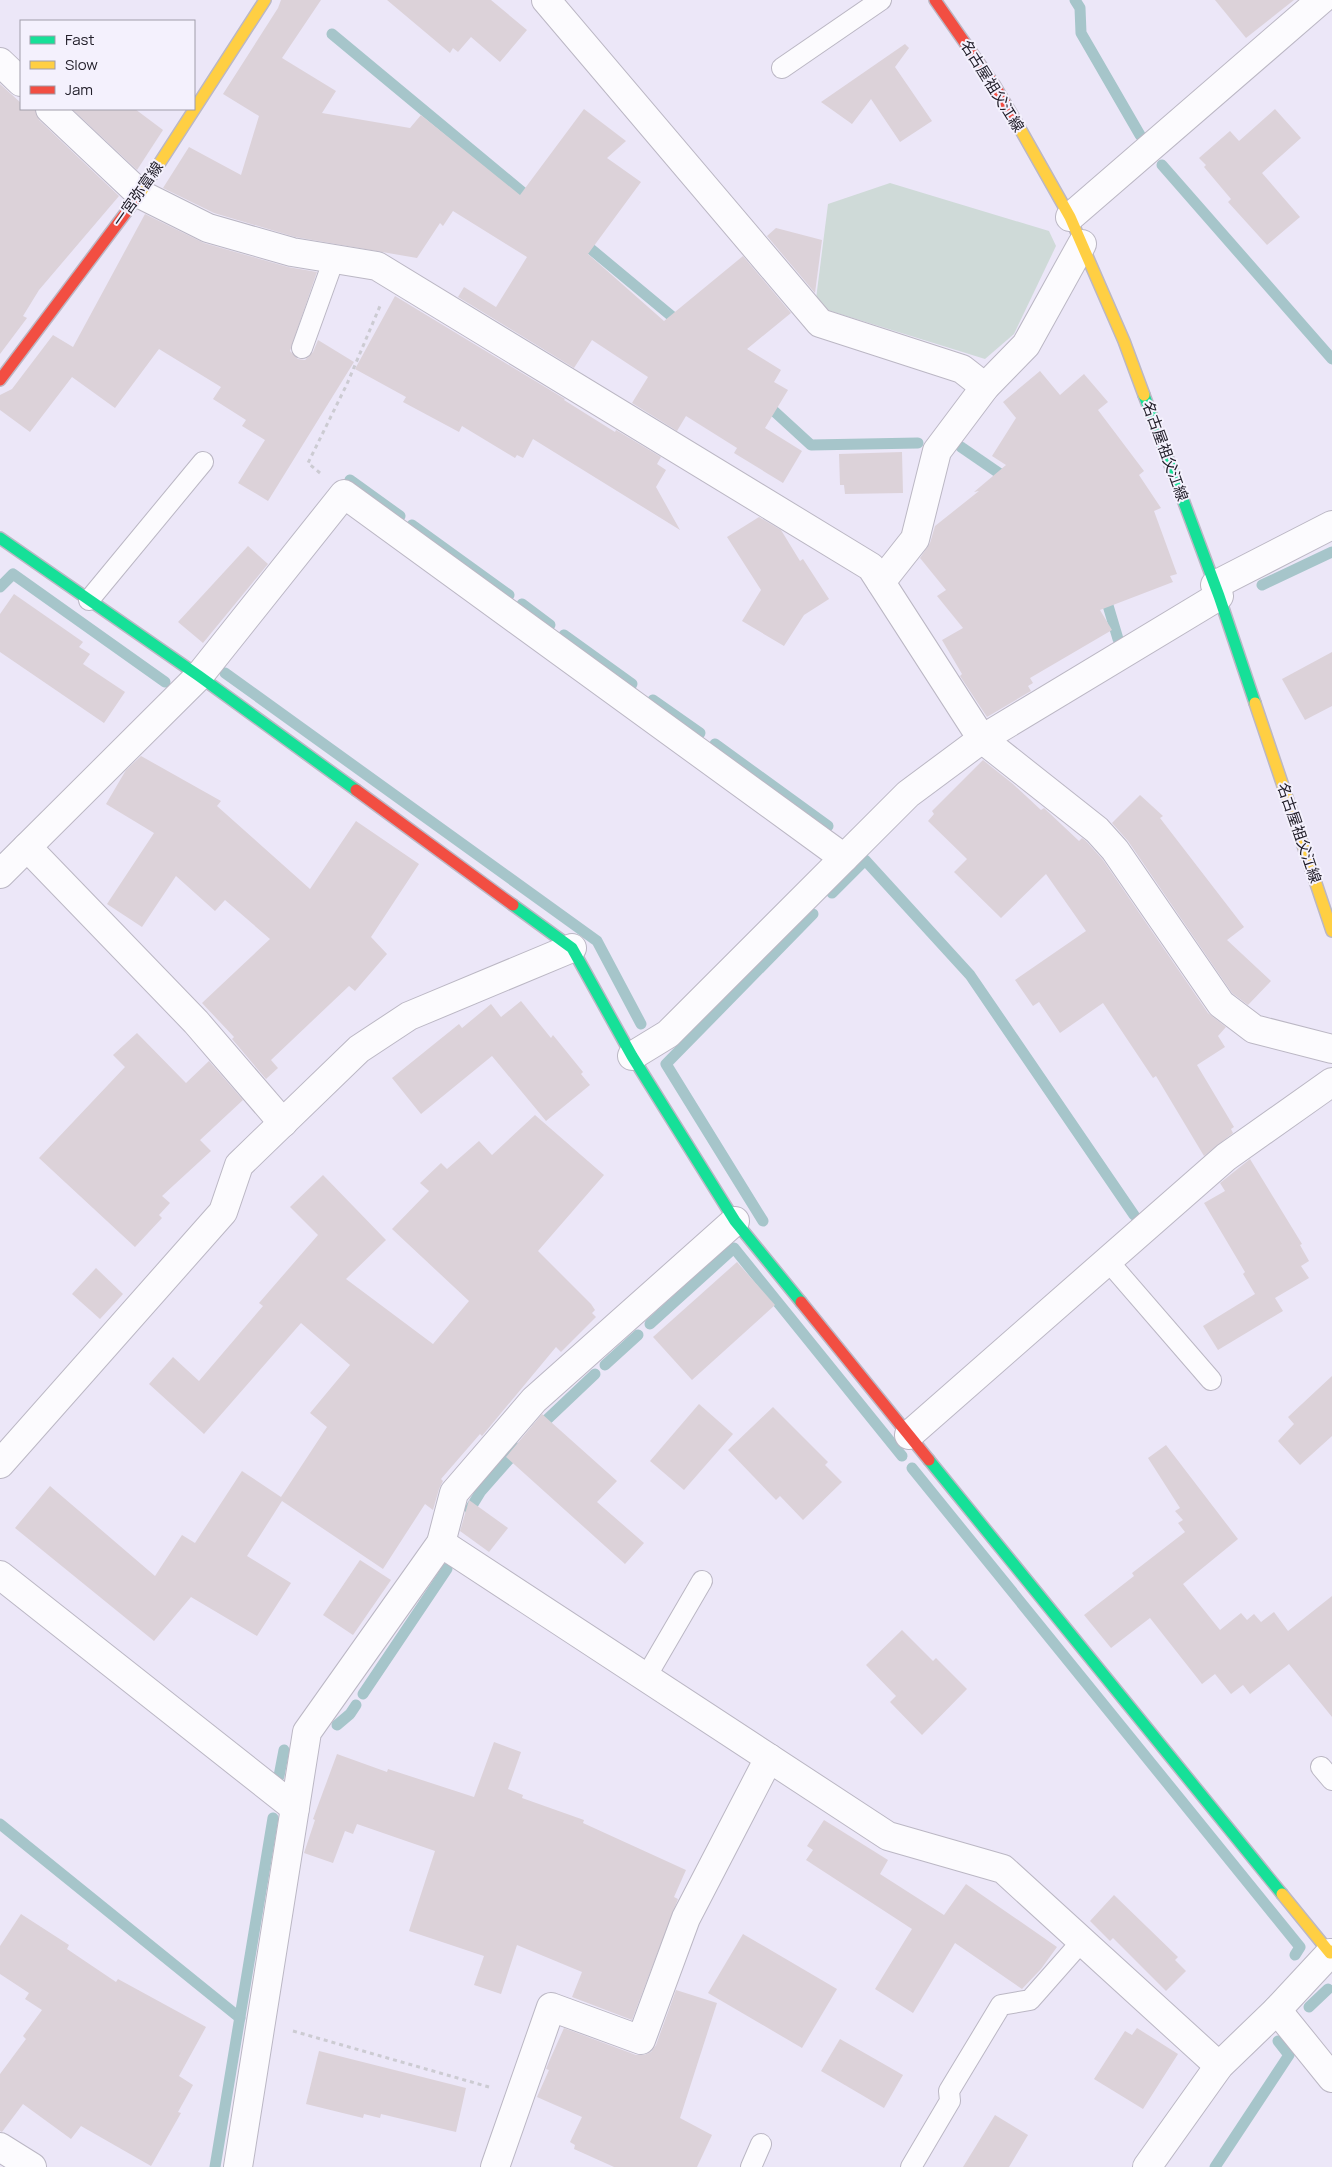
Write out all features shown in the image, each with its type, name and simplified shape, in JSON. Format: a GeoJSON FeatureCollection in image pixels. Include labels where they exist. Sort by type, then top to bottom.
{"type":"FeatureCollection","features":[{"type":"Feature","properties":{"kind":"street","name":"一宮弥富線"},"geometry":{"type":"LineString","coordinates":[[195,109],[265,0]]}},
{"type":"Feature","properties":{"kind":"street"},"geometry":{"type":"LineString","coordinates":[[546,0],[820,323],[962,369],[985,387]]}},
{"type":"Feature","properties":{"kind":"street","name":"名古屋祖父江線"},"geometry":{"type":"LineString","coordinates":[[935,0],[995,86],[1070,217],[1124,341],[1217,590],[1332,931]]}},
{"type":"Feature","properties":{"kind":"street"},"geometry":{"type":"LineString","coordinates":[[1070,217],[1321,0]]}},
{"type":"Feature","properties":{"kind":"street"},"geometry":{"type":"LineString","coordinates":[[0,62],[20,81]]}},
{"type":"Feature","properties":{"kind":"street"},"geometry":{"type":"LineString","coordinates":[[51,110],[140,194],[208,228],[292,252],[377,266],[870,567],[982,739],[1103,836],[1115,850],[1221,1004],[1254,1029],[1332,1048]]}},
{"type":"Feature","properties":{"kind":"street","name":"一宮弥富線"},"geometry":{"type":"LineString","coordinates":[[0,380],[140,194],[194,110]]}},
{"type":"Feature","properties":{"kind":"street"},"geometry":{"type":"LineString","coordinates":[[881,582],[915,539],[937,451],[985,387],[1026,346],[1082,244]]}},
{"type":"Feature","properties":{"kind":"street"},"geometry":{"type":"LineString","coordinates":[[0,874],[198,676],[344,494],[844,858]]}},
{"type":"Feature","properties":{"kind":"street"},"geometry":{"type":"LineString","coordinates":[[632,1056],[668,1034],[908,794],[982,739],[1217,590],[1332,525]]}},
{"type":"Feature","properties":{"kind":"street"},"geometry":{"type":"LineString","coordinates":[[0,538],[198,676],[572,948],[632,1056],[735,1221],[1331,1952],[1277,2010],[1219,2066],[1147,2167]]}},
{"type":"Feature","properties":{"kind":"street"},"geometry":{"type":"LineString","coordinates":[[27,847],[196,1022],[283,1123]]}},
{"type":"Feature","properties":{"kind":"street"},"geometry":{"type":"LineString","coordinates":[[0,1464],[223,1212],[239,1165],[359,1049],[409,1016],[572,948]]}},
{"type":"Feature","properties":{"kind":"street"},"geometry":{"type":"LineString","coordinates":[[909,1435],[1226,1158],[1332,1082]]}},
{"type":"Feature","properties":{"kind":"street"},"geometry":{"type":"LineString","coordinates":[[241,2166],[261,2022],[307,1732],[441,1543],[454,1494],[534,1400],[735,1221]]}},
{"type":"Feature","properties":{"kind":"street"},"geometry":{"type":"LineString","coordinates":[[441,1543],[888,1836],[1004,1869],[1219,2066]]}},
{"type":"Feature","properties":{"kind":"street"},"geometry":{"type":"LineString","coordinates":[[0,1575],[295,1808]]}},
{"type":"Feature","properties":{"kind":"street"},"geometry":{"type":"LineString","coordinates":[[495,2167],[551,2007],[641,2040],[686,1918],[769,1758]]}},
{"type":"Feature","properties":{"kind":"street"},"geometry":{"type":"LineString","coordinates":[[1277,2010],[1332,2078]]}},
{"type":"Feature","properties":{"kind":"street"},"geometry":{"type":"LineString","coordinates":[[0,2146],[32,2167]]}},
{"type":"Feature","properties":{"kind":"lane"},"geometry":{"type":"LineString","coordinates":[[782,68],[881,0]]}},
{"type":"Feature","properties":{"kind":"lane"},"geometry":{"type":"LineString","coordinates":[[302,348],[334,259]]}},
{"type":"Feature","properties":{"kind":"lane"},"geometry":{"type":"LineString","coordinates":[[89,600],[203,462]]}},
{"type":"Feature","properties":{"kind":"lane"},"geometry":{"type":"LineString","coordinates":[[1108,1261],[1211,1380]]}},
{"type":"Feature","properties":{"kind":"lane"},"geometry":{"type":"LineString","coordinates":[[646,1677],[702,1581]]}},
{"type":"Feature","properties":{"kind":"lane"},"geometry":{"type":"LineString","coordinates":[[911,2167],[950,2101],[949,2091],[1001,2005],[1030,2000],[1082,1941]]}},
{"type":"Feature","properties":{"kind":"lane"},"geometry":{"type":"LineString","coordinates":[[751,2167],[761,2144]]}},
{"type":"Feature","properties":{"kind":"path"},"geometry":{"type":"LineString","coordinates":[[344,494],[308,463],[347,384],[393,275]]}},
{"type":"Feature","properties":{"kind":"path"},"geometry":{"type":"LineString","coordinates":[[261,2022],[520,2096]]}},
{"type":"Feature","properties":{"kind":"shaded area"},"geometry":{"type":"Polygon","coordinates":[[[890,183],[1049,231],[1056,246],[1014,334],[985,359],[824,309],[816,299],[828,204],[890,183]]]}},
{"type":"Feature","properties":{"kind":"building"},"geometry":{"type":"Polygon","coordinates":[[[281,0],[321,0],[282,58],[336,91],[322,113],[410,128],[421,115],[520,195],[584,109],[626,141],[607,158],[641,182],[588,254],[664,321],[743,256],[791,313],[747,349],[781,370],[774,382],[788,390],[765,428],[802,451],[783,483],[734,453],[737,448],[686,416],[677,431],[632,403],[648,377],[592,340],[574,368],[458,297],[464,287],[496,307],[527,257],[453,211],[443,226],[440,223],[417,258],[295,237],[214,213],[163,188],[189,147],[241,175],[259,116],[223,94],[278,8],[281,0]]]}},
{"type":"Feature","properties":{"kind":"building"},"geometry":{"type":"Polygon","coordinates":[[[387,0],[491,0],[527,30],[500,62],[471,37],[458,52],[453,48],[450,53],[387,0]]]}},
{"type":"Feature","properties":{"kind":"building"},"geometry":{"type":"Polygon","coordinates":[[[1215,0],[1294,0],[1246,38],[1215,0]]]}},
{"type":"Feature","properties":{"kind":"building"},"geometry":{"type":"Polygon","coordinates":[[[905,44],[909,48],[895,67],[932,121],[900,142],[871,99],[852,124],[821,102],[905,44]]]}},
{"type":"Feature","properties":{"kind":"building"},"geometry":{"type":"Polygon","coordinates":[[[0,84],[20,102],[20,110],[35,110],[39,120],[119,196],[39,290],[23,316],[27,318],[0,354],[0,84]]]}},
{"type":"Feature","properties":{"kind":"building"},"geometry":{"type":"Polygon","coordinates":[[[1275,109],[1301,138],[1262,173],[1300,217],[1267,245],[1228,202],[1231,199],[1204,167],[1206,165],[1199,158],[1230,131],[1239,141],[1275,109]]]}},
{"type":"Feature","properties":{"kind":"building"},"geometry":{"type":"Polygon","coordinates":[[[73,110],[136,110],[163,130],[137,170],[73,110]]]}},
{"type":"Feature","properties":{"kind":"building"},"geometry":{"type":"Polygon","coordinates":[[[145,214],[204,243],[288,267],[317,272],[290,351],[298,359],[305,360],[313,352],[318,340],[354,362],[268,501],[238,483],[265,440],[242,426],[246,420],[213,399],[221,387],[159,349],[115,408],[72,377],[30,432],[0,410],[0,395],[12,389],[53,335],[73,347],[145,214]]]}},
{"type":"Feature","properties":{"kind":"building"},"geometry":{"type":"Polygon","coordinates":[[[776,228],[822,240],[815,293],[767,236],[776,228]]]}},
{"type":"Feature","properties":{"kind":"building"},"geometry":{"type":"Polygon","coordinates":[[[395,296],[565,399],[615,432],[616,430],[661,457],[657,464],[666,470],[656,487],[680,530],[533,439],[523,458],[517,455],[515,458],[462,426],[459,432],[403,402],[406,397],[355,369],[395,296]]]}},
{"type":"Feature","properties":{"kind":"building"},"geometry":{"type":"Polygon","coordinates":[[[1040,371],[1060,395],[1084,374],[1108,402],[1098,410],[1144,471],[1139,475],[1161,508],[1154,511],[1177,574],[1170,576],[1173,582],[1100,610],[1112,630],[1030,678],[1033,683],[1028,686],[1031,691],[987,717],[960,676],[962,674],[942,640],[963,628],[937,596],[946,590],[920,558],[930,543],[935,526],[979,491],[974,492],[1006,465],[992,456],[1016,418],[1003,402],[1040,371]]]}},
{"type":"Feature","properties":{"kind":"building"},"geometry":{"type":"Polygon","coordinates":[[[902,452],[903,493],[845,494],[844,485],[840,485],[839,454],[902,452]]]}},
{"type":"Feature","properties":{"kind":"building"},"geometry":{"type":"Polygon","coordinates":[[[759,517],[781,530],[800,561],[803,559],[829,599],[804,615],[784,646],[742,621],[761,590],[727,537],[759,517]]]}},
{"type":"Feature","properties":{"kind":"building"},"geometry":{"type":"Polygon","coordinates":[[[248,546],[268,564],[203,643],[178,622],[248,546]]]}},
{"type":"Feature","properties":{"kind":"building"},"geometry":{"type":"Polygon","coordinates":[[[14,594],[83,642],[79,647],[90,654],[83,664],[125,692],[104,723],[0,652],[0,614],[14,594]]]}},
{"type":"Feature","properties":{"kind":"building"},"geometry":{"type":"Polygon","coordinates":[[[1332,652],[1332,706],[1305,720],[1282,679],[1332,652]]]}},
{"type":"Feature","properties":{"kind":"building"},"geometry":{"type":"Polygon","coordinates":[[[141,756],[221,801],[217,806],[310,889],[356,821],[419,864],[371,937],[387,954],[355,991],[349,986],[271,1060],[278,1068],[266,1079],[232,1039],[234,1037],[202,1003],[270,939],[225,900],[215,911],[176,876],[142,927],[107,904],[154,833],[106,804],[126,770],[141,756]]]}},
{"type":"Feature","properties":{"kind":"building"},"geometry":{"type":"Polygon","coordinates":[[[983,760],[1041,810],[1044,808],[1079,841],[1082,838],[1086,841],[1103,860],[1208,1013],[1226,1027],[1218,1036],[1225,1047],[1197,1065],[1234,1127],[1231,1129],[1233,1133],[1204,1156],[1156,1076],[1153,1078],[1103,1003],[1060,1033],[1039,1002],[1033,1006],[1015,980],[1086,931],[1046,874],[1001,918],[954,872],[967,859],[928,821],[934,814],[932,811],[983,760]]]}},
{"type":"Feature","properties":{"kind":"building"},"geometry":{"type":"Polygon","coordinates":[[[1140,795],[1163,816],[1160,818],[1244,927],[1227,940],[1271,981],[1248,1005],[1232,993],[1128,841],[1112,823],[1140,795]]]}},
{"type":"Feature","properties":{"kind":"building"},"geometry":{"type":"Polygon","coordinates":[[[521,1001],[551,1038],[553,1035],[583,1072],[581,1074],[590,1085],[546,1121],[492,1056],[421,1114],[392,1078],[459,1024],[462,1028],[491,1004],[501,1017],[521,1001]]]}},
{"type":"Feature","properties":{"kind":"building"},"geometry":{"type":"Polygon","coordinates":[[[137,1033],[186,1083],[209,1061],[243,1100],[200,1140],[211,1151],[162,1196],[170,1203],[159,1215],[162,1218],[135,1247],[39,1158],[125,1067],[113,1055],[137,1033]]]}},
{"type":"Feature","properties":{"kind":"building"},"geometry":{"type":"Polygon","coordinates":[[[535,1115],[604,1175],[538,1251],[591,1304],[595,1310],[592,1313],[596,1317],[561,1352],[556,1347],[482,1436],[480,1434],[441,1479],[443,1481],[433,1510],[425,1504],[383,1569],[282,1501],[247,1556],[291,1583],[257,1636],[191,1597],[154,1641],[15,1528],[50,1486],[155,1576],[182,1535],[195,1543],[242,1471],[281,1497],[327,1427],[310,1413],[350,1365],[301,1323],[204,1434],[149,1384],[173,1357],[199,1381],[263,1306],[259,1303],[318,1235],[290,1207],[323,1175],[386,1240],[346,1279],[433,1344],[469,1301],[392,1229],[429,1191],[420,1183],[441,1163],[447,1169],[479,1141],[492,1155],[535,1115]]]}},
{"type":"Feature","properties":{"kind":"building"},"geometry":{"type":"Polygon","coordinates":[[[1250,1159],[1302,1244],[1300,1245],[1309,1261],[1301,1266],[1309,1278],[1275,1298],[1283,1311],[1218,1350],[1203,1326],[1255,1294],[1243,1274],[1245,1272],[1204,1203],[1225,1191],[1220,1183],[1250,1159]]]}},
{"type":"Feature","properties":{"kind":"building"},"geometry":{"type":"Polygon","coordinates":[[[737,1262],[775,1305],[692,1380],[653,1337],[737,1262]]]}},
{"type":"Feature","properties":{"kind":"building"},"geometry":{"type":"Polygon","coordinates":[[[96,1268],[123,1294],[100,1319],[72,1294],[96,1268]]]}},
{"type":"Feature","properties":{"kind":"building"},"geometry":{"type":"Polygon","coordinates":[[[1332,1376],[1332,1436],[1300,1465],[1278,1441],[1294,1424],[1288,1417],[1332,1376]]]}},
{"type":"Feature","properties":{"kind":"building"},"geometry":{"type":"Polygon","coordinates":[[[699,1404],[733,1434],[684,1490],[650,1461],[699,1404]]]}},
{"type":"Feature","properties":{"kind":"building"},"geometry":{"type":"Polygon","coordinates":[[[773,1407],[828,1462],[825,1465],[842,1482],[803,1520],[780,1496],[776,1500],[728,1450],[773,1407]]]}},
{"type":"Feature","properties":{"kind":"building"},"geometry":{"type":"Polygon","coordinates":[[[542,1414],[617,1481],[597,1502],[644,1543],[625,1564],[506,1457],[542,1414]]]}},
{"type":"Feature","properties":{"kind":"building"},"geometry":{"type":"Polygon","coordinates":[[[1166,1445],[1238,1539],[1183,1584],[1220,1630],[1241,1613],[1247,1620],[1254,1614],[1261,1622],[1274,1612],[1288,1631],[1332,1596],[1332,1717],[1289,1664],[1250,1694],[1243,1685],[1231,1694],[1215,1674],[1202,1684],[1150,1618],[1111,1648],[1084,1615],[1134,1576],[1132,1573],[1185,1532],[1178,1523],[1183,1520],[1175,1511],[1180,1508],[1148,1458],[1166,1445]]]}},
{"type":"Feature","properties":{"kind":"building"},"geometry":{"type":"Polygon","coordinates":[[[469,1500],[508,1528],[489,1552],[460,1531],[469,1500]]]}},
{"type":"Feature","properties":{"kind":"building"},"geometry":{"type":"Polygon","coordinates":[[[360,1560],[391,1580],[353,1635],[323,1615],[360,1560]]]}},
{"type":"Feature","properties":{"kind":"building"},"geometry":{"type":"Polygon","coordinates":[[[902,1630],[933,1661],[936,1658],[967,1689],[922,1735],[890,1702],[896,1696],[866,1665],[902,1630]]]}},
{"type":"Feature","properties":{"kind":"building"},"geometry":{"type":"Polygon","coordinates":[[[494,1742],[521,1752],[508,1789],[523,1795],[522,1798],[584,1820],[583,1823],[686,1870],[674,1897],[678,1899],[632,2020],[572,1997],[582,1972],[517,1945],[501,1994],[474,1985],[484,1956],[409,1931],[435,1851],[357,1824],[353,1834],[345,1831],[333,1863],[304,1853],[315,1820],[313,1819],[337,1754],[387,1772],[388,1769],[474,1797],[494,1742]]]}},
{"type":"Feature","properties":{"kind":"building"},"geometry":{"type":"Polygon","coordinates":[[[824,1820],[888,1860],[880,1874],[944,1915],[966,1884],[1057,1947],[1041,1969],[1022,1989],[955,1943],[913,2013],[875,1989],[912,1929],[806,1860],[813,1850],[807,1846],[824,1820]]]}},
{"type":"Feature","properties":{"kind":"building"},"geometry":{"type":"Polygon","coordinates":[[[1114,1895],[1178,1957],[1175,1960],[1186,1971],[1166,1991],[1113,1938],[1110,1941],[1090,1921],[1114,1895]]]}},
{"type":"Feature","properties":{"kind":"building"},"geometry":{"type":"Polygon","coordinates":[[[21,1914],[69,1945],[67,1949],[116,1982],[118,1979],[206,2027],[179,2076],[193,2085],[178,2112],[181,2113],[151,2166],[81,2126],[71,2139],[23,2104],[2,2132],[0,2131],[0,2074],[26,2039],[23,2036],[42,2010],[25,1999],[29,1993],[0,1974],[0,1946],[21,1914]]]}},
{"type":"Feature","properties":{"kind":"building"},"geometry":{"type":"Polygon","coordinates":[[[743,1934],[837,1989],[802,2048],[708,1993],[743,1934]]]}},
{"type":"Feature","properties":{"kind":"building"},"geometry":{"type":"Polygon","coordinates":[[[676,1990],[717,2003],[680,2118],[712,2135],[697,2167],[614,2167],[574,2149],[575,2145],[570,2142],[582,2117],[537,2097],[549,2070],[546,2069],[564,2028],[636,2055],[644,2055],[651,2052],[656,2045],[676,1990]]]}},
{"type":"Feature","properties":{"kind":"building"},"geometry":{"type":"Polygon","coordinates":[[[1137,2028],[1178,2054],[1143,2109],[1094,2079],[1125,2031],[1132,2035],[1137,2028]]]}},
{"type":"Feature","properties":{"kind":"building"},"geometry":{"type":"Polygon","coordinates":[[[840,2039],[903,2075],[884,2108],[821,2071],[840,2039]]]}},
{"type":"Feature","properties":{"kind":"building"},"geometry":{"type":"Polygon","coordinates":[[[319,2051],[466,2088],[456,2132],[381,2114],[380,2118],[364,2114],[363,2118],[306,2104],[319,2051]]]}},
{"type":"Feature","properties":{"kind":"building"},"geometry":{"type":"Polygon","coordinates":[[[995,2115],[1028,2135],[1009,2167],[963,2167],[995,2115]]]}},
{"type":"Feature","properties":{"kind":"waterway"},"geometry":{"type":"LineString","coordinates":[[1075,0],[1080,8],[1081,33],[1140,135]]}},
{"type":"Feature","properties":{"kind":"waterway"},"geometry":{"type":"LineString","coordinates":[[332,34],[533,201]]}},
{"type":"Feature","properties":{"kind":"waterway"},"geometry":{"type":"LineString","coordinates":[[1162,165],[1332,359]]}},
{"type":"Feature","properties":{"kind":"waterway"},"geometry":{"type":"LineString","coordinates":[[580,240],[681,324]]}},
{"type":"Feature","properties":{"kind":"waterway"},"geometry":{"type":"LineString","coordinates":[[764,402],[811,445],[918,443]]}},
{"type":"Feature","properties":{"kind":"waterway"},"geometry":{"type":"LineString","coordinates":[[961,447],[1009,480]]}},
{"type":"Feature","properties":{"kind":"waterway"},"geometry":{"type":"LineString","coordinates":[[350,480],[400,516]]}},
{"type":"Feature","properties":{"kind":"waterway"},"geometry":{"type":"LineString","coordinates":[[412,525],[509,595]]}},
{"type":"Feature","properties":{"kind":"waterway"},"geometry":{"type":"LineString","coordinates":[[1262,585],[1332,552]]}},
{"type":"Feature","properties":{"kind":"waterway"},"geometry":{"type":"LineString","coordinates":[[0,587],[13,574],[165,682]]}},
{"type":"Feature","properties":{"kind":"waterway"},"geometry":{"type":"LineString","coordinates":[[1104,592],[1118,639]]}},
{"type":"Feature","properties":{"kind":"waterway"},"geometry":{"type":"LineString","coordinates":[[522,604],[550,625]]}},
{"type":"Feature","properties":{"kind":"waterway"},"geometry":{"type":"LineString","coordinates":[[564,635],[632,684]]}},
{"type":"Feature","properties":{"kind":"waterway"},"geometry":{"type":"LineString","coordinates":[[225,673],[597,941],[641,1024]]}},
{"type":"Feature","properties":{"kind":"waterway"},"geometry":{"type":"LineString","coordinates":[[653,700],[700,733]]}},
{"type":"Feature","properties":{"kind":"waterway"},"geometry":{"type":"LineString","coordinates":[[715,744],[828,826]]}},
{"type":"Feature","properties":{"kind":"waterway"},"geometry":{"type":"LineString","coordinates":[[832,893],[865,860],[970,975],[1134,1215]]}},
{"type":"Feature","properties":{"kind":"waterway"},"geometry":{"type":"LineString","coordinates":[[763,1221],[666,1064],[813,914]]}},
{"type":"Feature","properties":{"kind":"waterway"},"geometry":{"type":"LineString","coordinates":[[650,1324],[734,1248],[902,1456]]}},
{"type":"Feature","properties":{"kind":"waterway"},"geometry":{"type":"LineString","coordinates":[[605,1365],[638,1335]]}},
{"type":"Feature","properties":{"kind":"waterway"},"geometry":{"type":"LineString","coordinates":[[537,1429],[595,1374]]}},
{"type":"Feature","properties":{"kind":"waterway"},"geometry":{"type":"LineString","coordinates":[[470,1509],[481,1491],[519,1448]]}},
{"type":"Feature","properties":{"kind":"waterway"},"geometry":{"type":"LineString","coordinates":[[912,1468],[1300,1947],[1295,1955]]}},
{"type":"Feature","properties":{"kind":"waterway"},"geometry":{"type":"LineString","coordinates":[[363,1694],[447,1569]]}},
{"type":"Feature","properties":{"kind":"waterway"},"geometry":{"type":"LineString","coordinates":[[337,1725],[350,1714],[356,1705]]}},
{"type":"Feature","properties":{"kind":"waterway"},"geometry":{"type":"LineString","coordinates":[[279,1776],[284,1750]]}},
{"type":"Feature","properties":{"kind":"waterway"},"geometry":{"type":"LineString","coordinates":[[215,2167],[273,1818]]}},
{"type":"Feature","properties":{"kind":"waterway"},"geometry":{"type":"LineString","coordinates":[[0,1824],[240,2018]]}},
{"type":"Feature","properties":{"kind":"waterway"},"geometry":{"type":"LineString","coordinates":[[1309,2007],[1328,1989]]}},
{"type":"Feature","properties":{"kind":"waterway"},"geometry":{"type":"LineString","coordinates":[[1215,2167],[1289,2055],[1278,2041]]}},
{"type":"Feature","properties":{"kind":"traffic: fast"},"geometry":{"type":"LineString","coordinates":[[1144,395],[1219,596],[1255,703]]}},
{"type":"Feature","properties":{"kind":"traffic: fast"},"geometry":{"type":"LineString","coordinates":[[0,538],[199,676],[356,790]]}},
{"type":"Feature","properties":{"kind":"traffic: fast"},"geometry":{"type":"LineString","coordinates":[[513,905],[572,948],[632,1056],[735,1221],[801,1302]]}},
{"type":"Feature","properties":{"kind":"traffic: fast"},"geometry":{"type":"LineString","coordinates":[[929,1460],[1282,1894]]}},
{"type":"Feature","properties":{"kind":"traffic: slow"},"geometry":{"type":"LineString","coordinates":[[195,108],[265,0]]}},
{"type":"Feature","properties":{"kind":"traffic: slow"},"geometry":{"type":"LineString","coordinates":[[139,195],[194,110]]}},
{"type":"Feature","properties":{"kind":"traffic: slow"},"geometry":{"type":"LineString","coordinates":[[1018,125],[1070,217],[1124,341],[1144,395]]}},
{"type":"Feature","properties":{"kind":"traffic: slow"},"geometry":{"type":"LineString","coordinates":[[1255,703],[1332,931]]}},
{"type":"Feature","properties":{"kind":"traffic: slow"},"geometry":{"type":"LineString","coordinates":[[1282,1894],[1330,1953],[1332,1951]]}},
{"type":"Feature","properties":{"kind":"traffic: jam"},"geometry":{"type":"LineString","coordinates":[[935,0],[995,86],[1018,125]]}},
{"type":"Feature","properties":{"kind":"traffic: jam"},"geometry":{"type":"LineString","coordinates":[[0,380],[139,195]]}},
{"type":"Feature","properties":{"kind":"traffic: jam"},"geometry":{"type":"LineString","coordinates":[[356,790],[513,905]]}},
{"type":"Feature","properties":{"kind":"traffic: jam"},"geometry":{"type":"LineString","coordinates":[[801,1302],[929,1460]]}}]}
